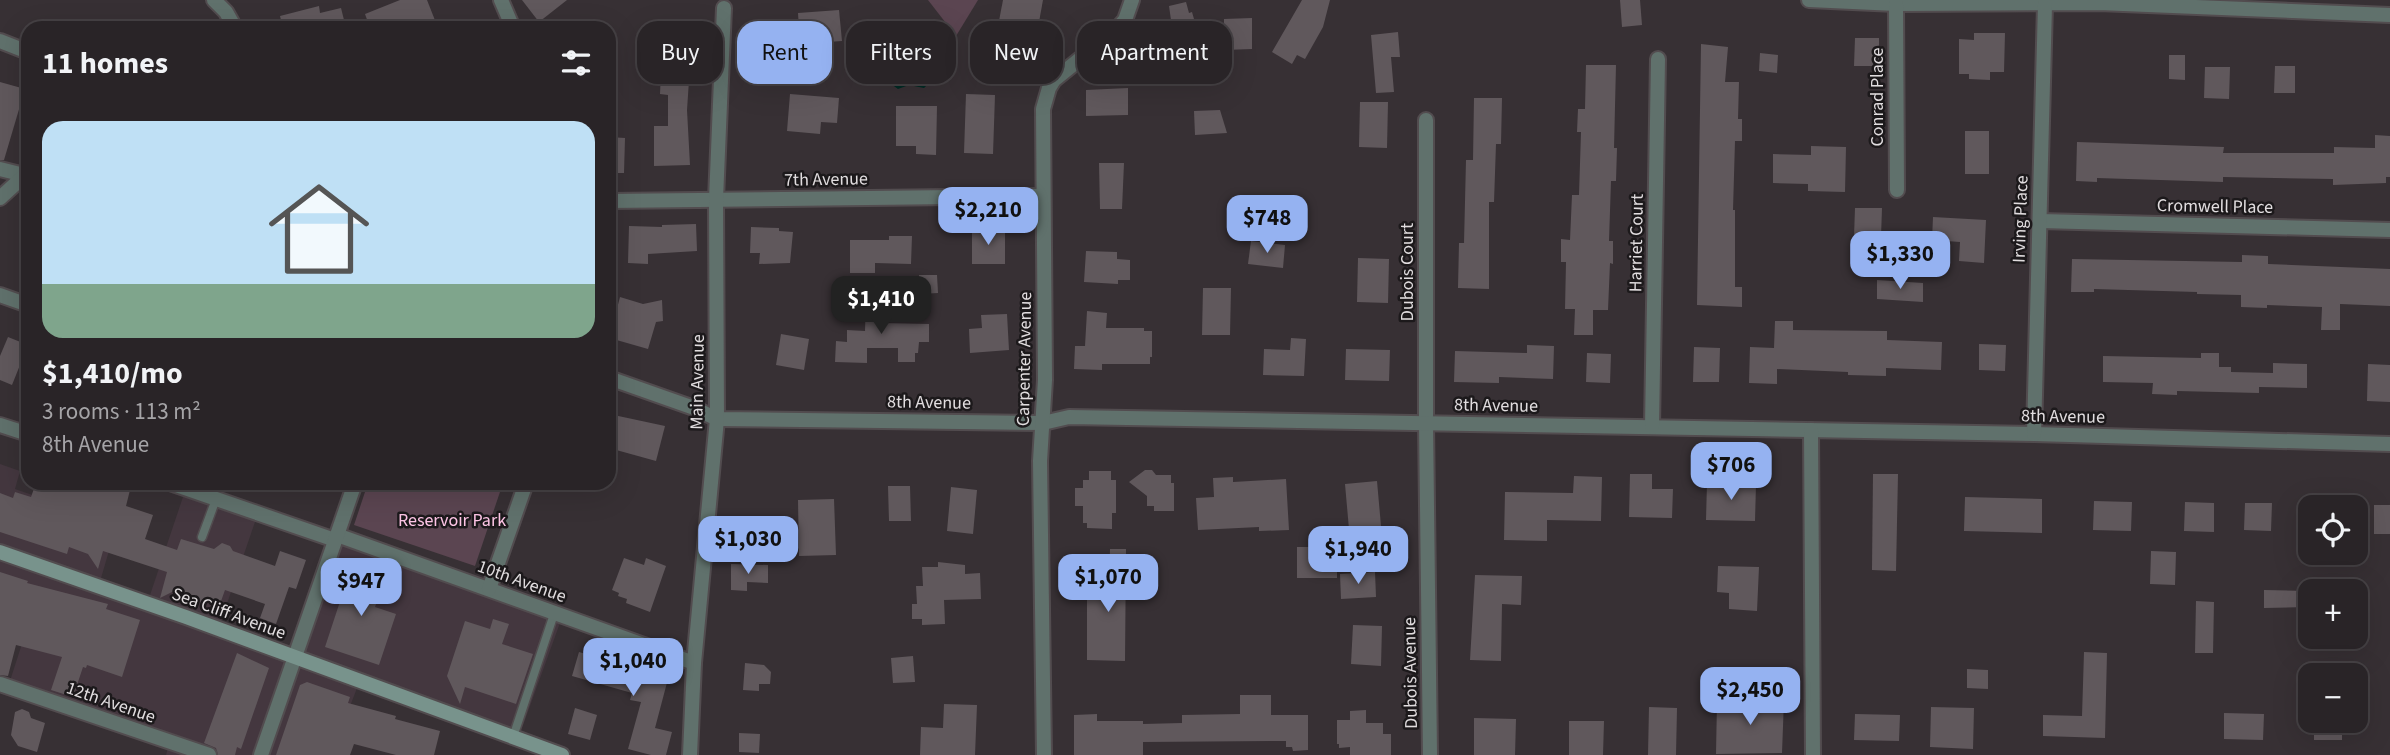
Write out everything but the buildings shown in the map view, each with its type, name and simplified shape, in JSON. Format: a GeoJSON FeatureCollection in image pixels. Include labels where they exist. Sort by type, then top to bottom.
{"type":"FeatureCollection","features":[{"type":"Feature","properties":{"kind":"street"},"geometry":{"type":"LineString","coordinates":[[214,0],[231,21]]}},
{"type":"Feature","properties":{"kind":"street"},"geometry":{"type":"LineString","coordinates":[[501,0],[510,21]]}},
{"type":"Feature","properties":{"kind":"street","name":"Carpenter Avenue"},"geometry":{"type":"LineString","coordinates":[[1044,755],[1040,461],[1045,380],[1043,110],[1049,88],[1062,72],[1118,29],[1125,20],[1132,0]]}},
{"type":"Feature","properties":{"kind":"street"},"geometry":{"type":"LineString","coordinates":[[1809,0],[1896,4],[2045,4],[2099,1],[2282,6],[2390,15]]}},
{"type":"Feature","properties":{"kind":"street","name":"Conrad Place"},"geometry":{"type":"LineString","coordinates":[[1896,4],[1897,190]]}},
{"type":"Feature","properties":{"kind":"street","name":"Irving Place"},"geometry":{"type":"LineString","coordinates":[[2034,434],[2045,4]]}},
{"type":"Feature","properties":{"kind":"street","name":"Main Avenue"},"geometry":{"type":"LineString","coordinates":[[690,755],[694,663],[717,419],[716,199],[724,8]]}},
{"type":"Feature","properties":{"kind":"street"},"geometry":{"type":"LineString","coordinates":[[0,41],[21,49]]}},
{"type":"Feature","properties":{"kind":"street","name":"Harriet Court"},"geometry":{"type":"LineString","coordinates":[[1653,427],[1658,59]]}},
{"type":"Feature","properties":{"kind":"street","name":"Dubois Court"},"geometry":{"type":"LineString","coordinates":[[1426,120],[1426,423]]}},
{"type":"Feature","properties":{"kind":"street"},"geometry":{"type":"LineString","coordinates":[[0,169],[21,171]]}},
{"type":"Feature","properties":{"kind":"street"},"geometry":{"type":"LineString","coordinates":[[0,198],[21,178]]}},
{"type":"Feature","properties":{"kind":"street","name":"7th Avenue"},"geometry":{"type":"LineString","coordinates":[[616,201],[1042,196]]}},
{"type":"Feature","properties":{"kind":"street","name":"Cromwell Place"},"geometry":{"type":"LineString","coordinates":[[2040,221],[2390,230]]}},
{"type":"Feature","properties":{"kind":"street"},"geometry":{"type":"LineString","coordinates":[[0,295],[21,302]]}},
{"type":"Feature","properties":{"kind":"street","name":"8th Avenue"},"geometry":{"type":"LineString","coordinates":[[616,380],[717,419],[1043,423],[1069,417],[2034,434],[2390,444]]}},
{"type":"Feature","properties":{"kind":"street","name":"Dubois Avenue"},"geometry":{"type":"LineString","coordinates":[[1426,423],[1430,755]]}},
{"type":"Feature","properties":{"kind":"street"},"geometry":{"type":"LineString","coordinates":[[0,425],[21,432]]}},
{"type":"Feature","properties":{"kind":"street"},"geometry":{"type":"LineString","coordinates":[[1811,430],[1813,755]]}},
{"type":"Feature","properties":{"kind":"street","name":"10th Avenue"},"geometry":{"type":"LineString","coordinates":[[190,490],[489,589],[694,663]]}},
{"type":"Feature","properties":{"kind":"street"},"geometry":{"type":"LineString","coordinates":[[261,755],[353,490]]}},
{"type":"Feature","properties":{"kind":"street"},"geometry":{"type":"LineString","coordinates":[[489,589],[524,490]]}},
{"type":"Feature","properties":{"kind":"street","name":"Sea Cliff Avenue"},"geometry":{"type":"LineString","coordinates":[[0,552],[562,755]]}},
{"type":"Feature","properties":{"kind":"street","name":"12th Avenue"},"geometry":{"type":"LineString","coordinates":[[0,684],[209,755]]}},
{"type":"Feature","properties":{"kind":"lane"},"geometry":{"type":"LineString","coordinates":[[202,537],[216,499]]}},
{"type":"Feature","properties":{"kind":"lane"},"geometry":{"type":"LineString","coordinates":[[513,737],[554,614]]}},
{"type":"Feature","properties":{"kind":"shaded area"},"geometry":{"type":"Polygon","coordinates":[[[891,84],[928,84],[924,88],[909,85],[898,89],[891,84]]]}},
{"type":"Feature","properties":{"kind":"shaded area"},"geometry":{"type":"Polygon","coordinates":[[[0,464],[20,471],[15,489],[102,519],[113,537],[99,585],[148,601],[185,491],[257,516],[219,627],[296,657],[339,540],[561,620],[517,742],[359,683],[331,755],[166,755],[170,741],[9,684],[28,625],[0,615],[0,464]]]}},
{"type":"Feature","properties":{"kind":"green space"},"geometry":{"type":"Polygon","coordinates":[[[928,0],[978,0],[956,36],[956,21],[944,21],[928,0]]]}},
{"type":"Feature","properties":{"kind":"green space","name":"Reservoir Park"},"geometry":{"type":"Polygon","coordinates":[[[366,490],[501,490],[475,566],[354,525],[366,490]]]}}]}
